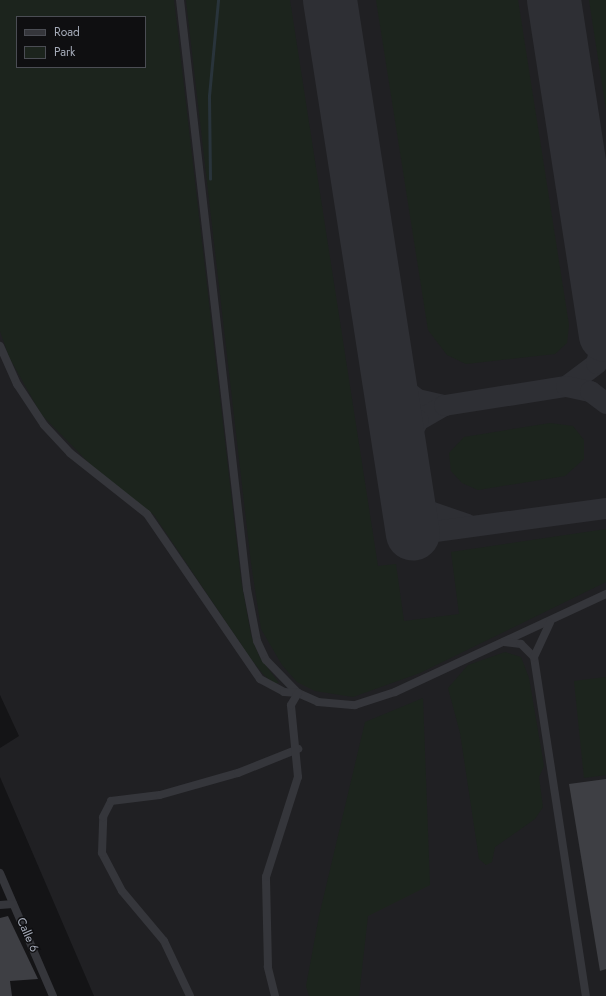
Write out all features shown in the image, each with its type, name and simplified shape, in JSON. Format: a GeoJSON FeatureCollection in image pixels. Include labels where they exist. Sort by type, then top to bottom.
{"type":"FeatureCollection","features":[{"type":"Feature","properties":{"kind":"street"},"geometry":{"type":"LineString","coordinates":[[180,0],[251,620],[266,660],[298,693]]}},
{"type":"Feature","properties":{"kind":"street"},"geometry":{"type":"LineString","coordinates":[[0,346],[17,384],[44,424],[70,453],[147,514],[260,679],[284,692],[298,693],[318,702],[355,705],[395,692],[606,594]]}},
{"type":"Feature","properties":{"kind":"street"},"geometry":{"type":"LineString","coordinates":[[550,621],[534,657],[586,996]]}},
{"type":"Feature","properties":{"kind":"street"},"geometry":{"type":"LineString","coordinates":[[504,642],[520,644],[534,657]]}},
{"type":"Feature","properties":{"kind":"street"},"geometry":{"type":"LineString","coordinates":[[275,996],[268,967],[266,877],[298,777],[298,749],[291,722],[291,705],[298,693]]}},
{"type":"Feature","properties":{"kind":"street"},"geometry":{"type":"LineString","coordinates":[[190,996],[164,941],[122,891],[102,853],[104,817],[111,801],[160,795],[238,773],[298,749]]}},
{"type":"Feature","properties":{"kind":"street","name":"Calle 6"},"geometry":{"type":"LineString","coordinates":[[0,873],[53,996]]}},
{"type":"Feature","properties":{"kind":"street"},"geometry":{"type":"LineString","coordinates":[[0,905],[13,904]]}},
{"type":"Feature","properties":{"kind":"shaded area"},"geometry":{"type":"Polygon","coordinates":[[[0,0],[606,0],[606,996],[94,996],[0,777],[0,748],[19,736],[0,695],[0,0]]]}},
{"type":"Feature","properties":{"kind":"green space"},"geometry":{"type":"Polygon","coordinates":[[[0,0],[174,0],[241,580],[251,635],[259,656],[279,683],[273,683],[263,674],[251,659],[154,515],[96,470],[41,414],[9,357],[0,331],[0,0]]]}},
{"type":"Feature","properties":{"kind":"green space"},"geometry":{"type":"Polygon","coordinates":[[[186,0],[290,0],[378,566],[396,564],[404,621],[459,614],[451,552],[606,529],[606,582],[420,673],[353,697],[315,691],[297,682],[282,665],[261,629],[251,563],[186,0]]]}},
{"type":"Feature","properties":{"kind":"green space"},"geometry":{"type":"Polygon","coordinates":[[[376,0],[518,0],[569,325],[567,343],[555,354],[466,364],[447,355],[428,330],[376,0]]]}},
{"type":"Feature","properties":{"kind":"green space"},"geometry":{"type":"Polygon","coordinates":[[[589,0],[606,0],[606,110],[589,0]]]}},
{"type":"Feature","properties":{"kind":"green space"},"geometry":{"type":"Polygon","coordinates":[[[550,423],[573,426],[584,440],[584,459],[565,476],[478,490],[462,483],[451,471],[449,453],[464,437],[550,423]]]}},
{"type":"Feature","properties":{"kind":"green space"},"geometry":{"type":"Polygon","coordinates":[[[505,652],[521,657],[529,678],[544,766],[539,777],[543,807],[535,819],[495,847],[492,862],[486,865],[479,859],[460,733],[448,688],[468,665],[505,652]]]}},
{"type":"Feature","properties":{"kind":"green space"},"geometry":{"type":"Polygon","coordinates":[[[606,677],[606,775],[584,778],[574,681],[606,677]]]}},
{"type":"Feature","properties":{"kind":"green space"},"geometry":{"type":"Polygon","coordinates":[[[423,698],[430,885],[368,916],[359,996],[309,996],[306,986],[319,916],[365,722],[423,698]]]}},
{"type":"Feature","properties":{"kind":"building"},"geometry":{"type":"Polygon","coordinates":[[[606,779],[606,969],[600,971],[569,784],[606,779]]]}},
{"type":"Feature","properties":{"kind":"building"},"geometry":{"type":"Polygon","coordinates":[[[8,916],[38,979],[10,981],[12,996],[0,996],[0,918],[8,916]]]}},
{"type":"Feature","properties":{"kind":"waterway"},"geometry":{"type":"LineString","coordinates":[[210,179],[209,96],[218,0]]}},
{"type":"Feature","properties":{"kind":"taxiway"},"geometry":{"type":"LineString","coordinates":[[566,386],[596,363],[605,328]]}},
{"type":"Feature","properties":{"kind":"taxiway"},"geometry":{"type":"LineString","coordinates":[[389,377],[417,399],[444,405],[418,420],[400,452]]}},
{"type":"Feature","properties":{"kind":"taxiway"},"geometry":{"type":"LineString","coordinates":[[444,405],[566,386],[590,391],[606,403]]}},
{"type":"Feature","properties":{"kind":"taxiway"},"geometry":{"type":"LineString","coordinates":[[406,488],[429,511],[467,524]]}},
{"type":"Feature","properties":{"kind":"taxiway"},"geometry":{"type":"LineString","coordinates":[[413,534],[606,508]]}},
{"type":"Feature","properties":{"kind":"runway"},"geometry":{"type":"LineString","coordinates":[[330,0],[413,534]]}},
{"type":"Feature","properties":{"kind":"runway"},"geometry":{"type":"LineString","coordinates":[[554,0],[606,335]]}}]}
